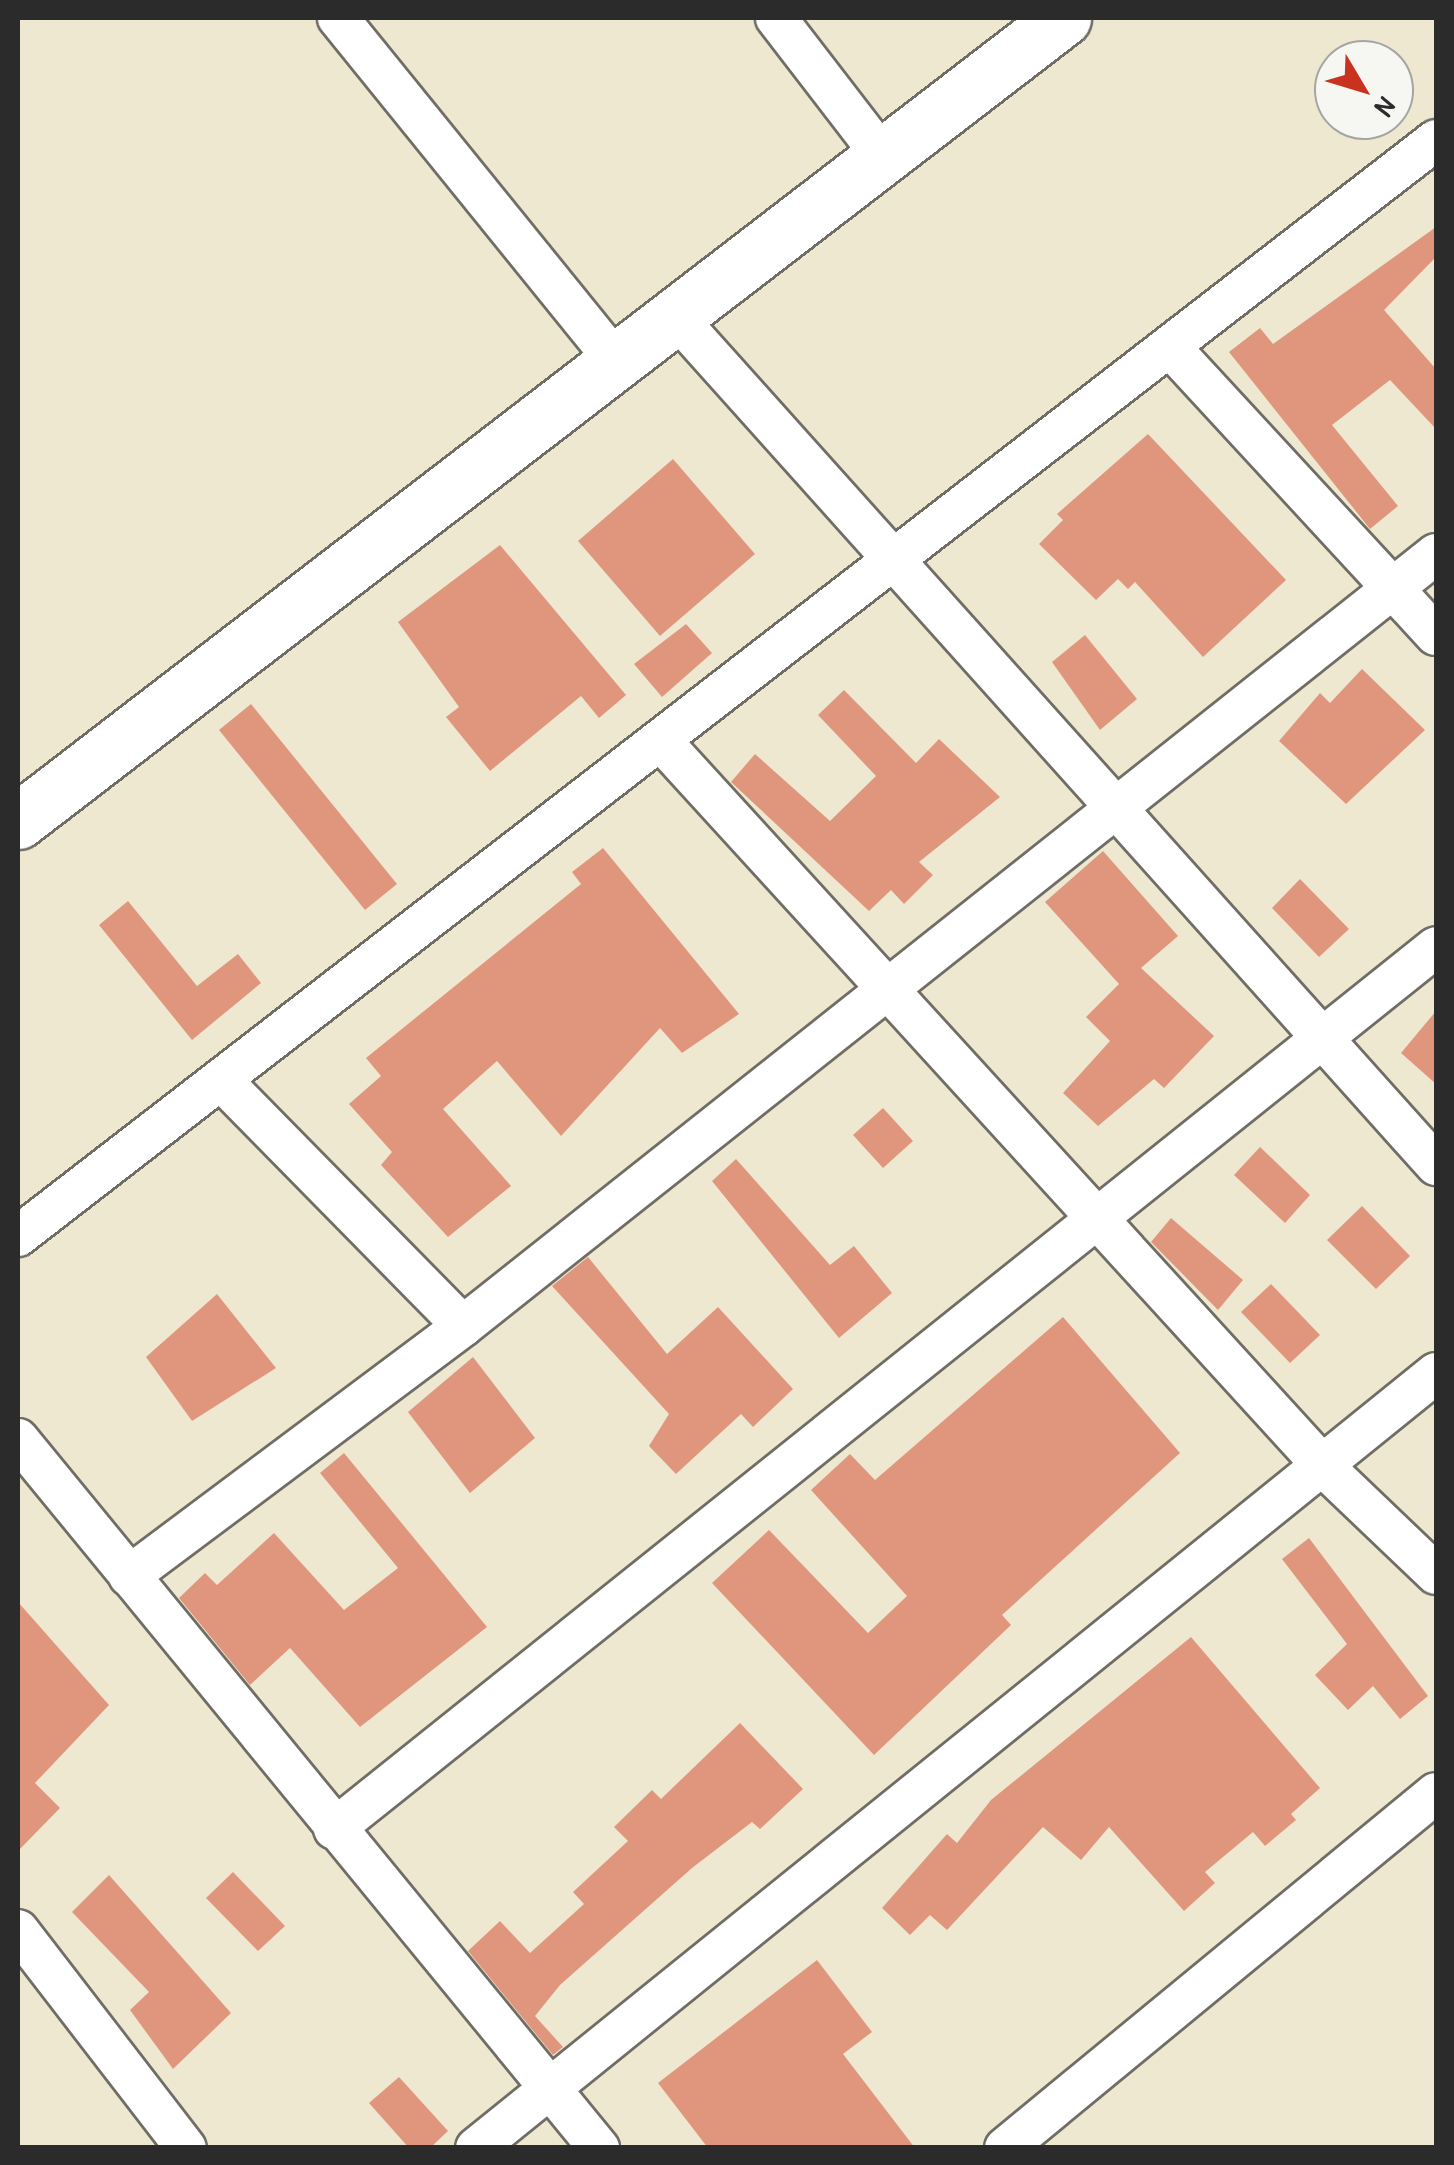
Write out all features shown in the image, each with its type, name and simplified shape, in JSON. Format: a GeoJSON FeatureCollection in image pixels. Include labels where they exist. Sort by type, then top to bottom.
{"type":"FeatureCollection","features":[{"type":"Feature","properties":{"kind":"street"},"geometry":{"type":"LineString","coordinates":[[338,18],[617,362]]}},
{"type":"Feature","properties":{"kind":"street"},"geometry":{"type":"LineString","coordinates":[[776,18],[882,157]]}},
{"type":"Feature","properties":{"kind":"street"},"geometry":{"type":"LineString","coordinates":[[18,821],[1063,18]]}},
{"type":"Feature","properties":{"kind":"street"},"geometry":{"type":"LineString","coordinates":[[18,1236],[224,1084],[1436,140]]}},
{"type":"Feature","properties":{"kind":"street"},"geometry":{"type":"LineString","coordinates":[[676,317],[1436,1165]]}},
{"type":"Feature","properties":{"kind":"street"},"geometry":{"type":"LineString","coordinates":[[1170,347],[1436,636]]}},
{"type":"Feature","properties":{"kind":"street"},"geometry":{"type":"LineString","coordinates":[[129,1576],[463,1326],[1436,554]]}},
{"type":"Feature","properties":{"kind":"street"},"geometry":{"type":"LineString","coordinates":[[662,742],[1324,1466],[1436,1574]]}},
{"type":"Feature","properties":{"kind":"street"},"geometry":{"type":"LineString","coordinates":[[334,1828],[1099,1221],[1436,947]]}},
{"type":"Feature","properties":{"kind":"street"},"geometry":{"type":"LineString","coordinates":[[224,1084],[463,1326]]}},
{"type":"Feature","properties":{"kind":"street"},"geometry":{"type":"LineString","coordinates":[[476,2148],[545,2087],[1436,1373]]}},
{"type":"Feature","properties":{"kind":"street"},"geometry":{"type":"LineString","coordinates":[[18,1439],[598,2148]]}},
{"type":"Feature","properties":{"kind":"street"},"geometry":{"type":"LineString","coordinates":[[1005,2148],[1436,1793]]}},
{"type":"Feature","properties":{"kind":"street"},"geometry":{"type":"LineString","coordinates":[[18,1930],[186,2148]]}},
{"type":"Feature","properties":{"kind":"building"},"geometry":{"type":"Polygon","coordinates":[[[1436,227],[1436,257],[1384,310],[1436,369],[1436,429],[1390,380],[1332,425],[1398,506],[1370,529],[1229,352],[1260,328],[1273,344],[1436,227]]]}},
{"type":"Feature","properties":{"kind":"building"},"geometry":{"type":"Polygon","coordinates":[[[1148,434],[1286,580],[1203,657],[1135,582],[1128,589],[1118,579],[1096,600],[1039,544],[1063,520],[1057,514],[1148,434]]]}},
{"type":"Feature","properties":{"kind":"building"},"geometry":{"type":"Polygon","coordinates":[[[673,459],[755,554],[660,636],[578,541],[673,459]]]}},
{"type":"Feature","properties":{"kind":"building"},"geometry":{"type":"Polygon","coordinates":[[[500,545],[626,695],[599,718],[581,696],[490,771],[446,717],[459,707],[398,622],[500,545]]]}},
{"type":"Feature","properties":{"kind":"building"},"geometry":{"type":"Polygon","coordinates":[[[686,624],[712,653],[662,697],[634,664],[686,624]]]}},
{"type":"Feature","properties":{"kind":"building"},"geometry":{"type":"Polygon","coordinates":[[[1085,635],[1137,699],[1100,730],[1052,662],[1085,635]]]}},
{"type":"Feature","properties":{"kind":"building"},"geometry":{"type":"Polygon","coordinates":[[[1362,669],[1425,730],[1346,804],[1279,741],[1320,693],[1330,703],[1362,669]]]}},
{"type":"Feature","properties":{"kind":"building"},"geometry":{"type":"Polygon","coordinates":[[[844,690],[916,763],[939,739],[1000,797],[919,862],[933,875],[904,904],[891,890],[869,911],[731,782],[755,754],[830,821],[876,776],[818,715],[844,690]]]}},
{"type":"Feature","properties":{"kind":"building"},"geometry":{"type":"Polygon","coordinates":[[[251,704],[397,884],[365,910],[219,730],[251,704]]]}},
{"type":"Feature","properties":{"kind":"building"},"geometry":{"type":"Polygon","coordinates":[[[603,848],[739,1014],[682,1053],[660,1028],[561,1136],[497,1061],[443,1109],[511,1186],[448,1237],[381,1165],[392,1152],[349,1104],[381,1076],[366,1058],[581,884],[572,872],[603,848]]]}},
{"type":"Feature","properties":{"kind":"building"},"geometry":{"type":"Polygon","coordinates":[[[1103,851],[1178,936],[1141,968],[1214,1036],[1164,1088],[1154,1079],[1098,1126],[1063,1093],[1110,1041],[1086,1017],[1119,984],[1045,902],[1103,851]]]}},
{"type":"Feature","properties":{"kind":"building"},"geometry":{"type":"Polygon","coordinates":[[[1300,879],[1349,929],[1319,957],[1272,908],[1300,879]]]}},
{"type":"Feature","properties":{"kind":"building"},"geometry":{"type":"Polygon","coordinates":[[[128,901],[197,986],[238,954],[261,983],[192,1040],[99,925],[128,901]]]}},
{"type":"Feature","properties":{"kind":"building"},"geometry":{"type":"Polygon","coordinates":[[[1436,1011],[1436,1084],[1401,1053],[1436,1011]]]}},
{"type":"Feature","properties":{"kind":"building"},"geometry":{"type":"Polygon","coordinates":[[[883,1108],[913,1141],[883,1168],[853,1135],[883,1108]]]}},
{"type":"Feature","properties":{"kind":"building"},"geometry":{"type":"Polygon","coordinates":[[[1260,1147],[1310,1195],[1285,1223],[1234,1175],[1260,1147]]]}},
{"type":"Feature","properties":{"kind":"building"},"geometry":{"type":"Polygon","coordinates":[[[736,1159],[830,1265],[854,1246],[892,1293],[839,1338],[712,1181],[736,1159]]]}},
{"type":"Feature","properties":{"kind":"building"},"geometry":{"type":"Polygon","coordinates":[[[1362,1206],[1410,1256],[1376,1289],[1327,1240],[1362,1206]]]}},
{"type":"Feature","properties":{"kind":"building"},"geometry":{"type":"Polygon","coordinates":[[[1171,1218],[1243,1280],[1218,1310],[1151,1242],[1171,1218]]]}},
{"type":"Feature","properties":{"kind":"building"},"geometry":{"type":"Polygon","coordinates":[[[588,1257],[667,1354],[718,1307],[793,1389],[753,1427],[741,1414],[676,1474],[649,1446],[669,1414],[552,1286],[588,1257]]]}},
{"type":"Feature","properties":{"kind":"building"},"geometry":{"type":"Polygon","coordinates":[[[1271,1284],[1320,1335],[1290,1363],[1241,1312],[1271,1284]]]}},
{"type":"Feature","properties":{"kind":"building"},"geometry":{"type":"Polygon","coordinates":[[[217,1294],[276,1368],[192,1421],[146,1357],[217,1294]]]}},
{"type":"Feature","properties":{"kind":"building"},"geometry":{"type":"Polygon","coordinates":[[[1063,1317],[1180,1453],[1002,1615],[1011,1625],[874,1755],[712,1583],[769,1530],[868,1633],[907,1596],[811,1490],[850,1454],[875,1480],[1063,1317]]]}},
{"type":"Feature","properties":{"kind":"building"},"geometry":{"type":"Polygon","coordinates":[[[473,1357],[535,1438],[470,1493],[408,1412],[473,1357]]]}},
{"type":"Feature","properties":{"kind":"building"},"geometry":{"type":"Polygon","coordinates":[[[344,1453],[487,1627],[360,1727],[290,1648],[250,1685],[179,1598],[205,1573],[217,1585],[274,1533],[344,1610],[398,1568],[320,1473],[344,1453]]]}},
{"type":"Feature","properties":{"kind":"building"},"geometry":{"type":"Polygon","coordinates":[[[1309,1538],[1428,1696],[1400,1719],[1373,1686],[1348,1710],[1315,1675],[1347,1644],[1282,1559],[1309,1538]]]}},
{"type":"Feature","properties":{"kind":"building"},"geometry":{"type":"Polygon","coordinates":[[[18,1602],[109,1705],[35,1783],[60,1808],[18,1851],[18,1602]]]}},
{"type":"Feature","properties":{"kind":"building"},"geometry":{"type":"Polygon","coordinates":[[[1191,1637],[1320,1788],[1291,1814],[1296,1820],[1265,1846],[1253,1832],[1205,1872],[1215,1883],[1184,1911],[1109,1827],[1081,1860],[1043,1827],[947,1930],[930,1915],[910,1935],[882,1908],[947,1834],[957,1843],[991,1800],[1191,1637]]]}},
{"type":"Feature","properties":{"kind":"building"},"geometry":{"type":"Polygon","coordinates":[[[740,1723],[803,1789],[760,1829],[752,1822],[692,1868],[560,1985],[535,2016],[563,2047],[553,2055],[468,1951],[500,1921],[530,1953],[584,1904],[573,1892],[628,1841],[614,1827],[652,1790],[661,1799],[740,1723]]]}},
{"type":"Feature","properties":{"kind":"building"},"geometry":{"type":"Polygon","coordinates":[[[233,1872],[285,1926],[258,1951],[206,1898],[233,1872]]]}},
{"type":"Feature","properties":{"kind":"building"},"geometry":{"type":"Polygon","coordinates":[[[109,1875],[231,2013],[173,2069],[130,2010],[149,1992],[72,1912],[109,1875]]]}},
{"type":"Feature","properties":{"kind":"building"},"geometry":{"type":"Polygon","coordinates":[[[817,1960],[872,2032],[843,2054],[915,2148],[708,2148],[658,2083],[817,1960]]]}},
{"type":"Feature","properties":{"kind":"building"},"geometry":{"type":"Polygon","coordinates":[[[399,2077],[448,2131],[430,2148],[409,2148],[369,2103],[399,2077]]]}}]}
